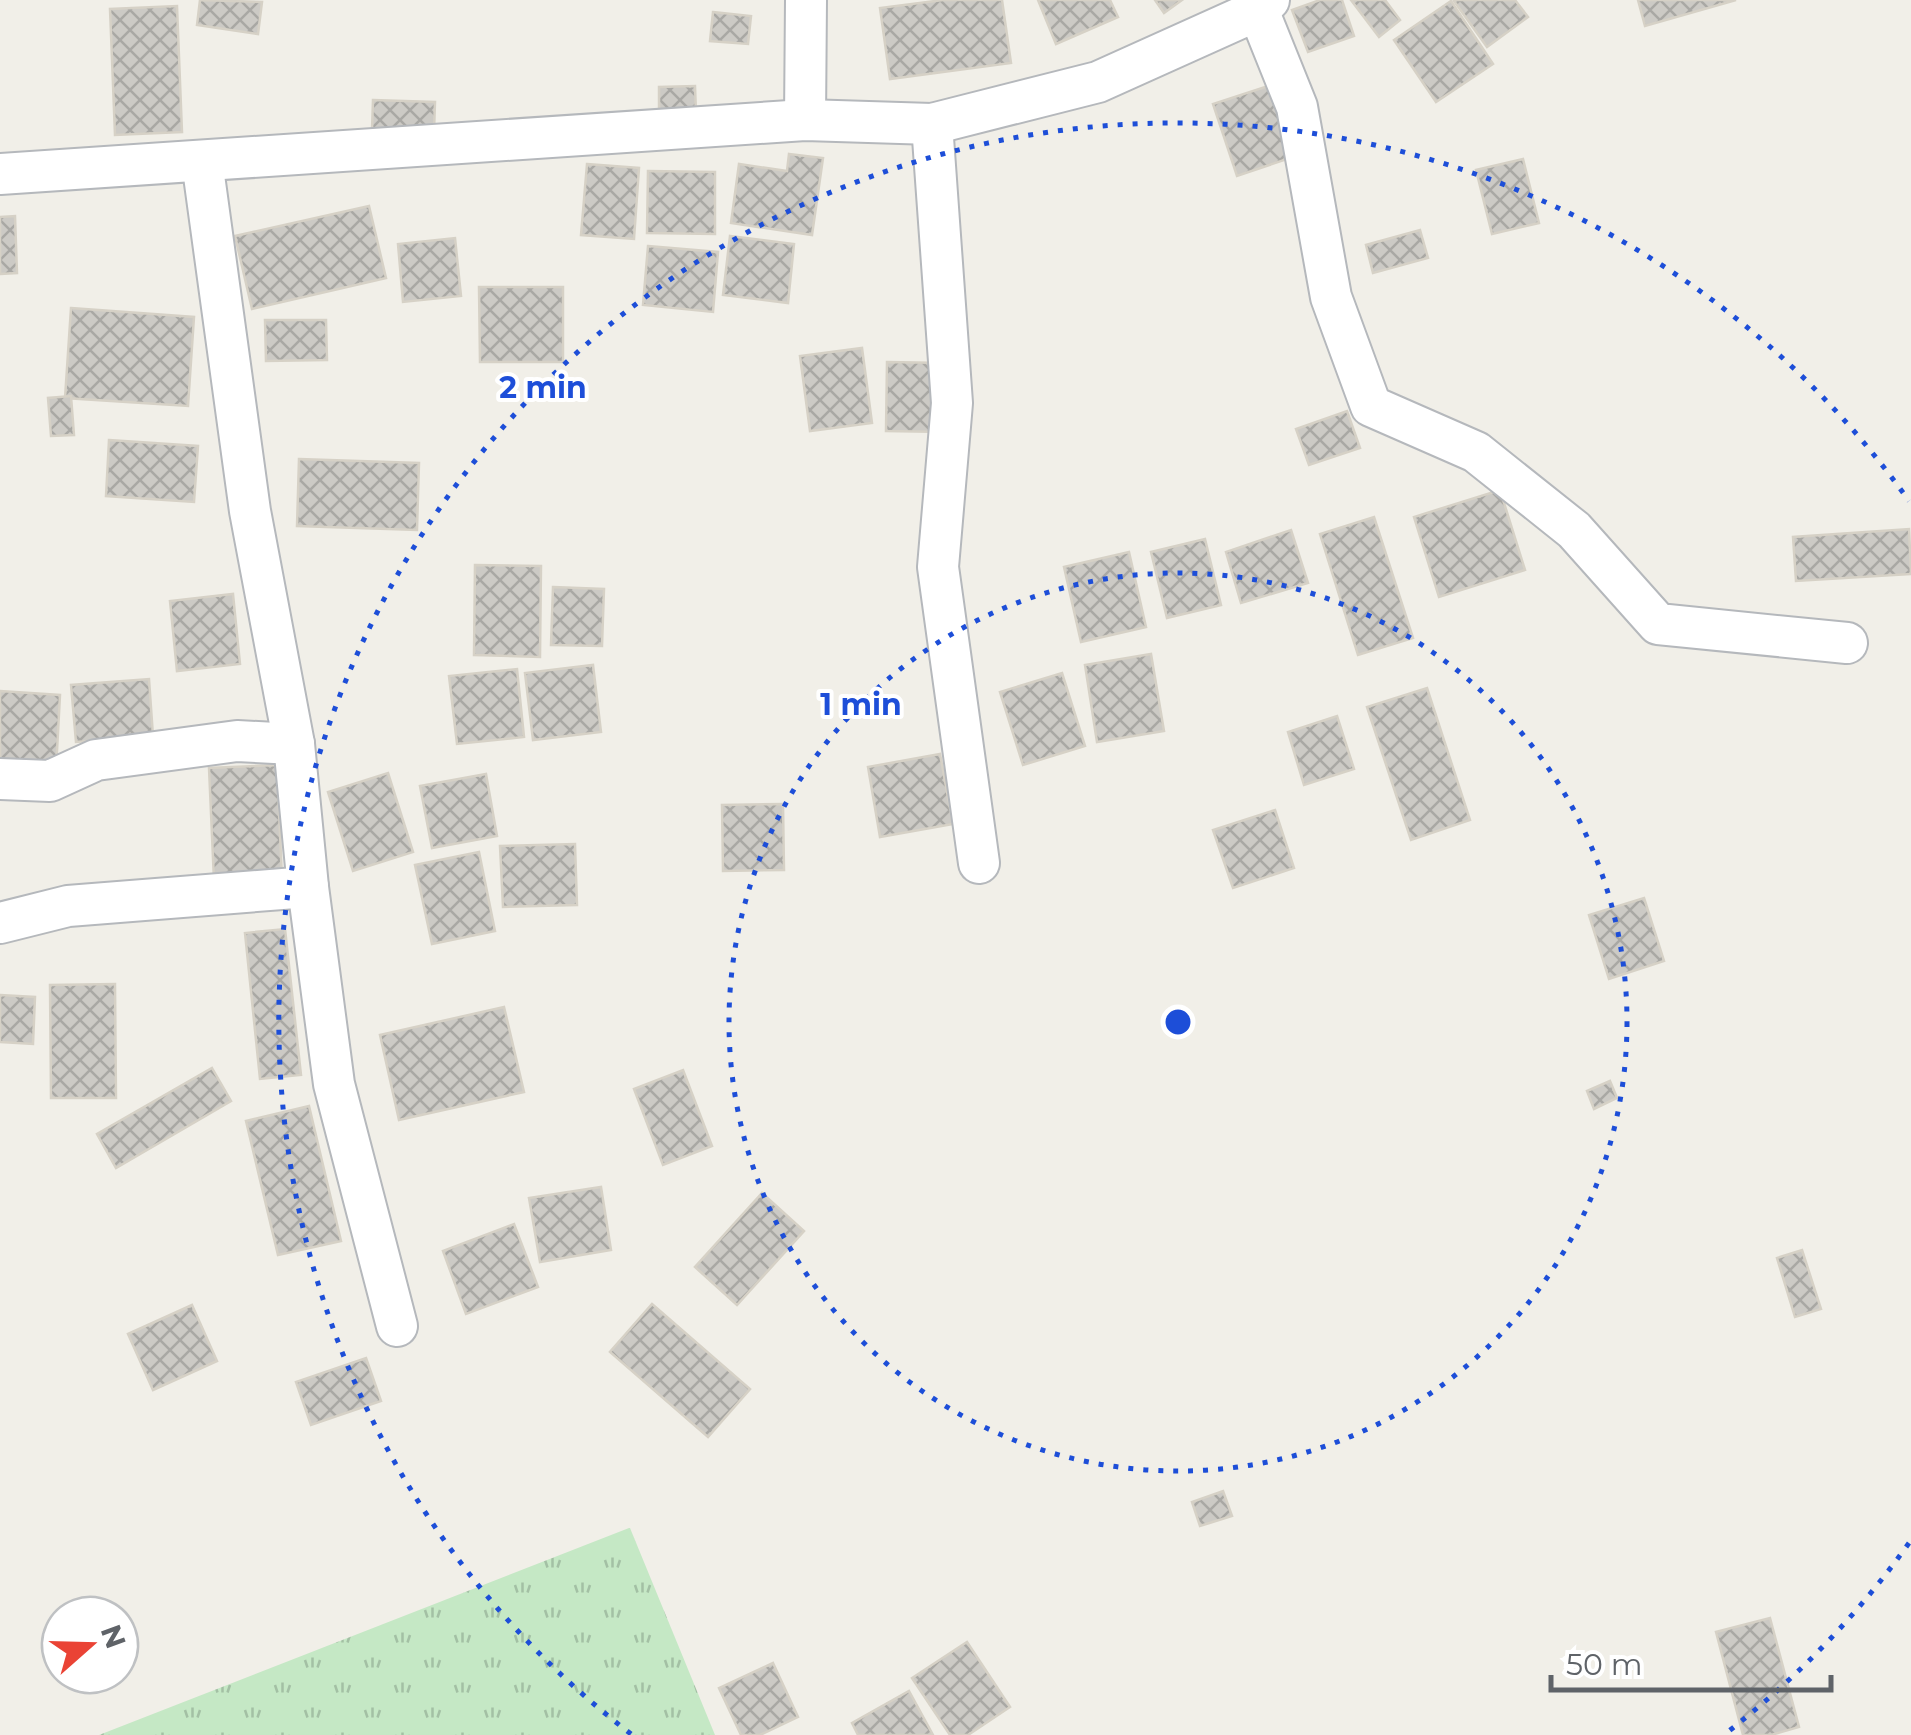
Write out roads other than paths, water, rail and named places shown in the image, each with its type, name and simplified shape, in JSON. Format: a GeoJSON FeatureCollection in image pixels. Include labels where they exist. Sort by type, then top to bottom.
{"type":"FeatureCollection","features":[{"type":"Feature","properties":{"kind":"street"},"geometry":{"type":"LineString","coordinates":[[805,120],[806,0]]}},
{"type":"Feature","properties":{"kind":"street"},"geometry":{"type":"LineString","coordinates":[[0,174],[805,120],[932,124],[1098,82],[1263,5],[1297,107],[1331,297],[1371,406],[1476,452],[1574,530],[1658,624],[1847,643]]}},
{"type":"Feature","properties":{"kind":"street"},"geometry":{"type":"LineString","coordinates":[[932,124],[952,403],[938,567],[979,863]]}},
{"type":"Feature","properties":{"kind":"street"},"geometry":{"type":"LineString","coordinates":[[202,161],[250,511],[294,744],[334,1084],[397,1326]]}},
{"type":"Feature","properties":{"kind":"street"},"geometry":{"type":"LineString","coordinates":[[0,779],[50,782],[96,760],[237,741],[294,744]]}},
{"type":"Feature","properties":{"kind":"street"},"geometry":{"type":"LineString","coordinates":[[0,924],[68,906],[308,887]]}}]}
